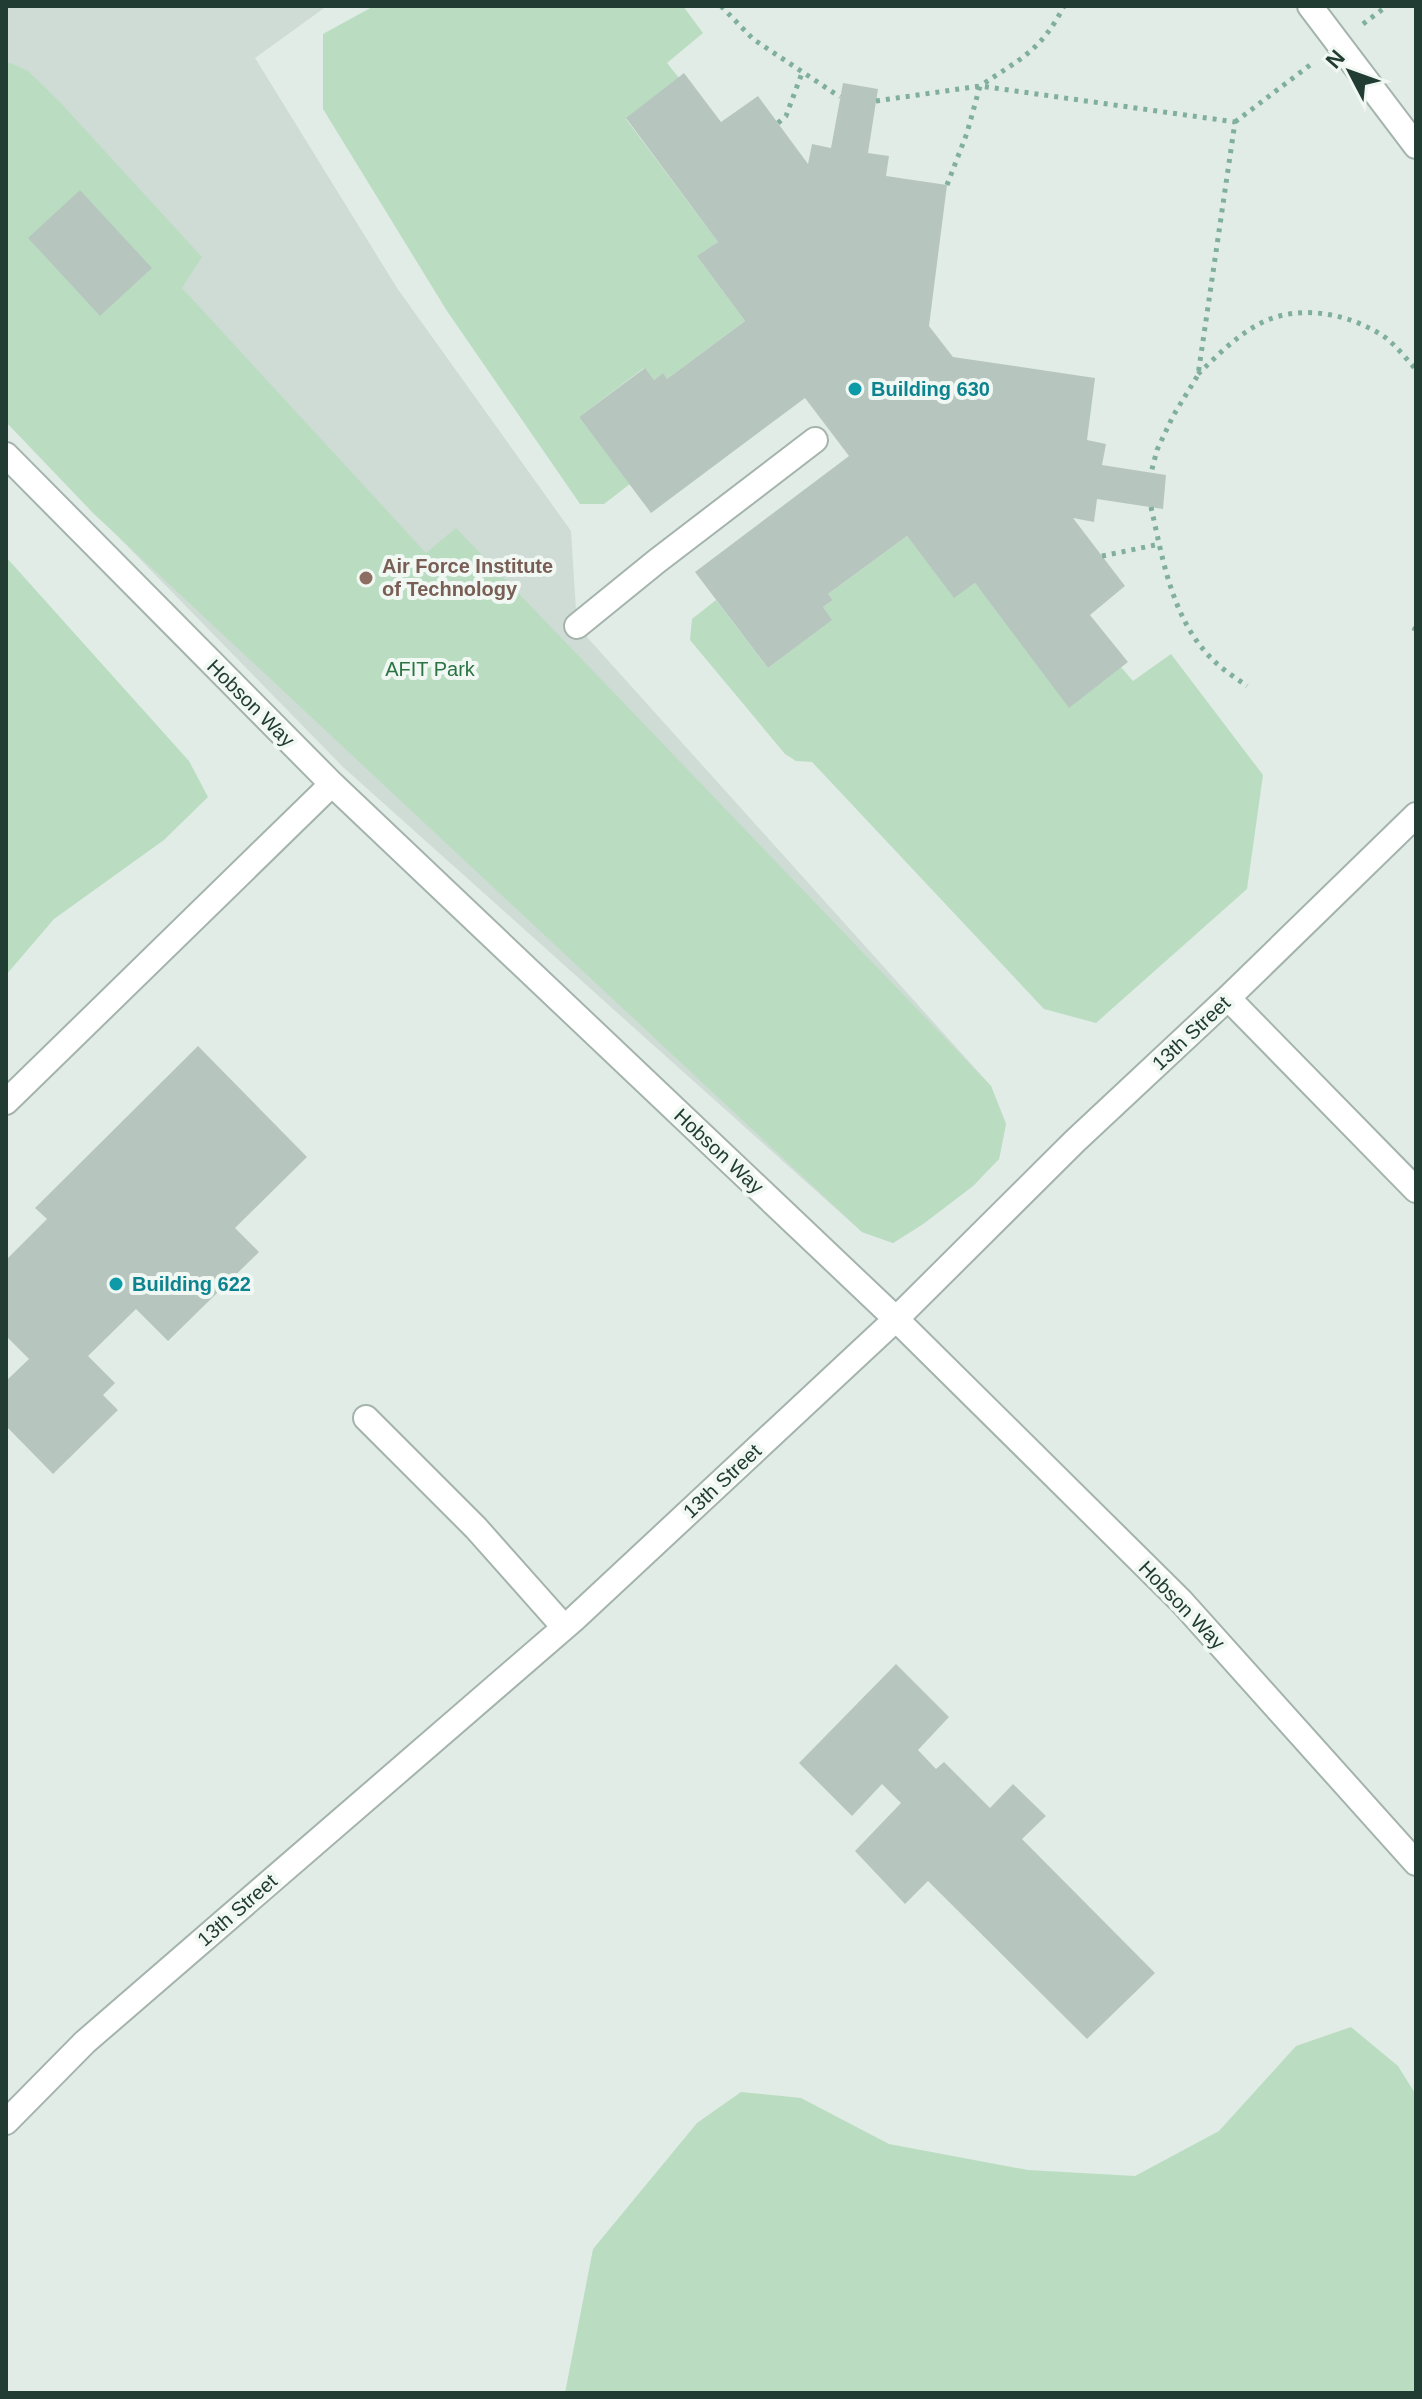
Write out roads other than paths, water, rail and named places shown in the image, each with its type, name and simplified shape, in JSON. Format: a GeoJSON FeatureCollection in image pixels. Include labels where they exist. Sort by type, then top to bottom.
{"type":"FeatureCollection","features":[{"type":"Feature","properties":{"kind":"street"},"geometry":{"type":"LineString","coordinates":[[1310,6],[1416,146]]}},
{"type":"Feature","properties":{"kind":"street"},"geometry":{"type":"LineString","coordinates":[[577,626],[815,440]]}},
{"type":"Feature","properties":{"kind":"street","name":"Hobson Way"},"geometry":{"type":"LineString","coordinates":[[6,455],[332,784],[896,1319],[1181,1601],[1416,1863]]}},
{"type":"Feature","properties":{"kind":"street"},"geometry":{"type":"LineString","coordinates":[[6,1102],[332,784]]}},
{"type":"Feature","properties":{"kind":"street","name":"13th Street"},"geometry":{"type":"LineString","coordinates":[[6,2122],[85,2042],[564,1627],[896,1319],[1075,1141],[1416,815]]}},
{"type":"Feature","properties":{"kind":"street"},"geometry":{"type":"LineString","coordinates":[[1228,998],[1416,1190]]}},
{"type":"Feature","properties":{"kind":"street"},"geometry":{"type":"LineString","coordinates":[[366,1418],[476,1528],[564,1627]]}},
{"type":"Feature","properties":{"kind":"place","name":"Building 630"},"geometry":{"type":"Point","coordinates":[855,389]}},
{"type":"Feature","properties":{"kind":"place","name":"Air Force Institute of Technology"},"geometry":{"type":"Point","coordinates":[366,578]}},
{"type":"Feature","properties":{"kind":"place","name":"Building 622"},"geometry":{"type":"Point","coordinates":[116,1284]}},
{"type":"Feature","properties":{"kind":"park label","name":"AFIT Park"},"geometry":{"type":"Point","coordinates":[430,669]}}]}
